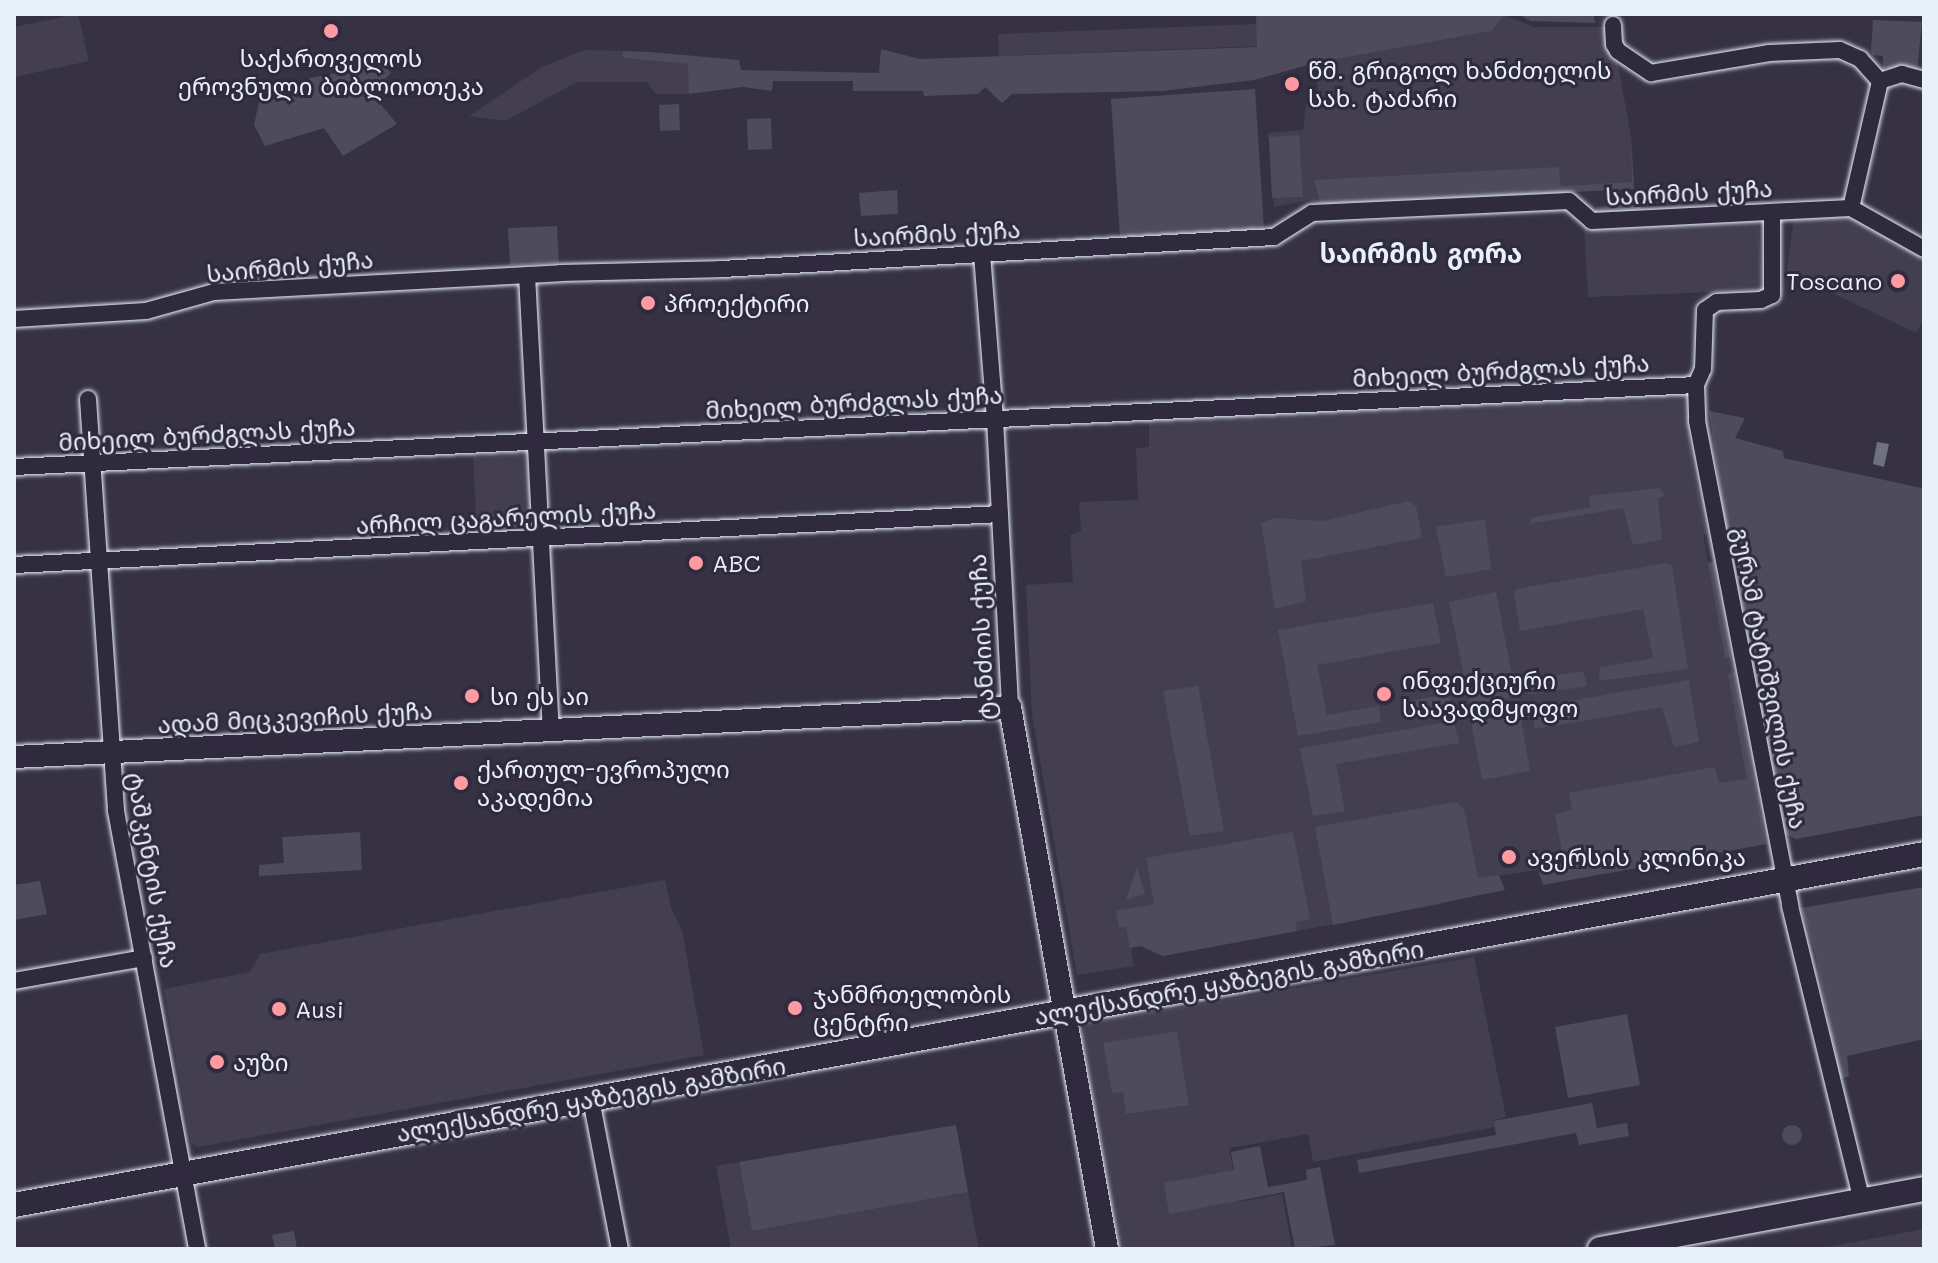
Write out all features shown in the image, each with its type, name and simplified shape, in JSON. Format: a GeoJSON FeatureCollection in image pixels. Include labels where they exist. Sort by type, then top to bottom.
{"type":"FeatureCollection","features":[{"type":"Feature","properties":{"kind":"main road","name":"ადამ მიცკევიჩის ქუჩა"},"geometry":{"type":"LineString","coordinates":[[14,757],[1010,707]]}},
{"type":"Feature","properties":{"kind":"main road","name":"ტანძიის ქუჩა"},"geometry":{"type":"LineString","coordinates":[[1010,707],[1107,1249]]}},
{"type":"Feature","properties":{"kind":"main road","name":"ალექსანდრე ყაზბეგის გამზირი"},"geometry":{"type":"LineString","coordinates":[[14,1205],[1924,854]]}},
{"type":"Feature","properties":{"kind":"main road"},"geometry":{"type":"LineString","coordinates":[[1600,1249],[1924,1189]]}},
{"type":"Feature","properties":{"kind":"street"},"geometry":{"type":"LineString","coordinates":[[1613,25],[1614,44],[1618,51],[1651,73],[1769,53],[1840,50],[1860,59],[1880,81]]}},
{"type":"Feature","properties":{"kind":"street"},"geometry":{"type":"LineString","coordinates":[[1880,81],[1902,74],[1924,80]]}},
{"type":"Feature","properties":{"kind":"street"},"geometry":{"type":"LineString","coordinates":[[1880,81],[1851,208],[1924,249]]}},
{"type":"Feature","properties":{"kind":"street","name":"საირმის ქუჩა"},"geometry":{"type":"LineString","coordinates":[[14,319],[146,311],[214,292],[527,275],[722,269],[1274,237],[1312,213],[1569,201],[1592,221],[1851,208]]}},
{"type":"Feature","properties":{"kind":"street","name":"გურამ ტატიშვილის ქუჩა"},"geometry":{"type":"LineString","coordinates":[[1772,212],[1772,295],[1761,300],[1717,302],[1705,310],[1703,369],[1696,385],[1700,436],[1784,879],[1862,1201]]}},
{"type":"Feature","properties":{"kind":"street","name":"ტანძიის ქუჩა"},"geometry":{"type":"LineString","coordinates":[[982,254],[995,419],[1010,707]]}},
{"type":"Feature","properties":{"kind":"street"},"geometry":{"type":"LineString","coordinates":[[527,275],[551,730]]}},
{"type":"Feature","properties":{"kind":"street","name":"მიხეილ ბურძგლას ქუჩა"},"geometry":{"type":"LineString","coordinates":[[14,467],[1696,385]]}},
{"type":"Feature","properties":{"kind":"street","name":"ტაშკენტის ქუჩა"},"geometry":{"type":"LineString","coordinates":[[88,399],[109,752],[116,811],[197,1249]]}},
{"type":"Feature","properties":{"kind":"street","name":"არჩილ ცაგარელის ქუჩა"},"geometry":{"type":"LineString","coordinates":[[14,565],[1000,514]]}},
{"type":"Feature","properties":{"kind":"street"},"geometry":{"type":"LineString","coordinates":[[14,981],[144,958]]}},
{"type":"Feature","properties":{"kind":"street"},"geometry":{"type":"LineString","coordinates":[[591,1099],[620,1249]]}},
{"type":"Feature","properties":{"kind":"shaded area"},"geometry":{"type":"Polygon","coordinates":[[[78,14],[89,61],[14,77],[14,27],[78,14]]]}},
{"type":"Feature","properties":{"kind":"shaded area"},"geometry":{"type":"Polygon","coordinates":[[[1256,14],[1506,14],[1491,31],[1315,63],[1254,80],[1162,91],[1012,94],[1002,103],[985,87],[978,94],[924,96],[923,91],[853,91],[853,81],[773,81],[772,91],[743,87],[689,94],[688,64],[623,58],[623,51],[650,52],[739,60],[741,70],[879,73],[881,49],[920,59],[1257,47],[1256,14]]]}},
{"type":"Feature","properties":{"kind":"shaded area"},"geometry":{"type":"Polygon","coordinates":[[[1518,14],[1607,14],[1594,16],[1595,23],[1531,21],[1518,14]]]}},
{"type":"Feature","properties":{"kind":"shaded area"},"geometry":{"type":"Polygon","coordinates":[[[1505,15],[1533,27],[1611,27],[1612,53],[1618,64],[1631,136],[1634,189],[1321,204],[1310,200],[1274,207],[1268,133],[1303,130],[1306,105],[1318,92],[1315,63],[1491,31],[1505,15]]]}},
{"type":"Feature","properties":{"kind":"shaded area"},"geometry":{"type":"Polygon","coordinates":[[[1873,20],[1922,22],[1917,71],[1883,68],[1883,56],[1872,55],[1873,20]]]}},
{"type":"Feature","properties":{"kind":"shaded area"},"geometry":{"type":"Polygon","coordinates":[[[1257,24],[1258,46],[999,56],[998,34],[1257,24]]]}},
{"type":"Feature","properties":{"kind":"shaded area"},"geometry":{"type":"Polygon","coordinates":[[[584,50],[623,51],[623,58],[689,64],[689,94],[656,94],[647,82],[577,82],[505,121],[469,116],[542,67],[584,50]]]}},
{"type":"Feature","properties":{"kind":"shaded area"},"geometry":{"type":"Polygon","coordinates":[[[383,64],[391,73],[371,93],[397,124],[343,156],[324,128],[265,146],[254,125],[259,102],[314,93],[309,78],[383,64]]]}},
{"type":"Feature","properties":{"kind":"shaded area"},"geometry":{"type":"Polygon","coordinates":[[[1255,89],[1264,229],[1120,237],[1111,99],[1255,89]]]}},
{"type":"Feature","properties":{"kind":"shaded area"},"geometry":{"type":"Polygon","coordinates":[[[679,104],[680,130],[660,131],[659,105],[679,104]]]}},
{"type":"Feature","properties":{"kind":"shaded area"},"geometry":{"type":"Polygon","coordinates":[[[771,118],[772,149],[748,150],[747,119],[771,118]]]}},
{"type":"Feature","properties":{"kind":"shaded area"},"geometry":{"type":"Polygon","coordinates":[[[1299,135],[1303,197],[1272,198],[1269,137],[1299,135]]]}},
{"type":"Feature","properties":{"kind":"shaded area"},"geometry":{"type":"Polygon","coordinates":[[[1631,136],[1634,189],[1321,204],[1314,180],[1559,167],[1561,186],[1632,182],[1631,136]]]}},
{"type":"Feature","properties":{"kind":"shaded area"},"geometry":{"type":"Polygon","coordinates":[[[897,190],[898,214],[861,216],[859,193],[897,190]]]}},
{"type":"Feature","properties":{"kind":"shaded area"},"geometry":{"type":"Polygon","coordinates":[[[1641,203],[1642,215],[1597,215],[1595,212],[1597,207],[1641,203]]]}},
{"type":"Feature","properties":{"kind":"shaded area"},"geometry":{"type":"Polygon","coordinates":[[[1849,214],[1924,259],[1924,319],[1916,333],[1787,271],[1794,217],[1849,214]]]}},
{"type":"Feature","properties":{"kind":"shaded area"},"geometry":{"type":"Polygon","coordinates":[[[1758,219],[1762,290],[1588,297],[1584,228],[1758,219]]]}},
{"type":"Feature","properties":{"kind":"shaded area"},"geometry":{"type":"Polygon","coordinates":[[[557,226],[559,263],[510,265],[508,228],[557,226]]]}},
{"type":"Feature","properties":{"kind":"shaded area","name":"ინფექციური საავადმყოფო"},"geometry":{"type":"Polygon","coordinates":[[[1687,390],[1693,423],[1688,424],[1692,460],[1707,534],[1703,535],[1708,562],[1713,562],[1766,844],[1606,874],[1603,854],[1538,870],[1478,879],[1441,904],[1163,956],[1141,946],[1131,948],[1134,966],[1077,975],[1032,715],[1026,585],[1073,582],[1070,535],[1081,531],[1079,502],[1138,500],[1136,448],[1149,447],[1149,417],[1402,409],[1687,390]]]}},
{"type":"Feature","properties":{"kind":"shaded area"},"geometry":{"type":"Polygon","coordinates":[[[1709,411],[1745,418],[1735,438],[1783,451],[1784,458],[1921,488],[1924,484],[1924,815],[1796,839],[1783,833],[1734,591],[1709,411]]]}},
{"type":"Feature","properties":{"kind":"shaded area"},"geometry":{"type":"Polygon","coordinates":[[[527,452],[532,532],[477,537],[473,455],[527,452]]]}},
{"type":"Feature","properties":{"kind":"shaded area"},"geometry":{"type":"Polygon","coordinates":[[[1660,488],[1665,496],[1658,498],[1662,540],[1633,545],[1623,508],[1505,528],[1531,523],[1531,518],[1590,507],[1589,496],[1660,488]]]}},
{"type":"Feature","properties":{"kind":"shaded area"},"geometry":{"type":"Polygon","coordinates":[[[1408,501],[1416,506],[1422,538],[1301,561],[1306,601],[1275,609],[1261,523],[1274,518],[1323,521],[1408,501]]]}},
{"type":"Feature","properties":{"kind":"shaded area"},"geometry":{"type":"Polygon","coordinates":[[[1485,519],[1491,569],[1446,577],[1436,527],[1485,519]]]}},
{"type":"Feature","properties":{"kind":"shaded area"},"geometry":{"type":"Polygon","coordinates":[[[1713,562],[1731,657],[1725,658],[1708,563],[1713,562]]]}},
{"type":"Feature","properties":{"kind":"shaded area"},"geometry":{"type":"Polygon","coordinates":[[[1667,563],[1672,566],[1688,669],[1599,681],[1600,667],[1653,658],[1643,609],[1520,631],[1516,589],[1667,563]]]}},
{"type":"Feature","properties":{"kind":"shaded area"},"geometry":{"type":"Polygon","coordinates":[[[1496,592],[1516,696],[1470,706],[1449,602],[1496,592]]]}},
{"type":"Feature","properties":{"kind":"shaded area"},"geometry":{"type":"Polygon","coordinates":[[[1433,603],[1441,643],[1317,665],[1327,715],[1379,706],[1381,722],[1298,736],[1278,630],[1433,603]]]}},
{"type":"Feature","properties":{"kind":"shaded area"},"geometry":{"type":"Polygon","coordinates":[[[1583,671],[1587,685],[1584,687],[1528,694],[1528,680],[1583,671]]]}},
{"type":"Feature","properties":{"kind":"shaded area"},"geometry":{"type":"Polygon","coordinates":[[[1734,672],[1766,844],[1543,885],[1538,870],[1564,862],[1555,814],[1572,810],[1569,793],[1715,767],[1719,783],[1747,779],[1728,674],[1734,672]]]}},
{"type":"Feature","properties":{"kind":"shaded area"},"geometry":{"type":"Polygon","coordinates":[[[1689,680],[1699,742],[1674,747],[1662,707],[1535,729],[1531,708],[1689,680]]]}},
{"type":"Feature","properties":{"kind":"shaded area"},"geometry":{"type":"Polygon","coordinates":[[[1198,686],[1224,831],[1190,836],[1163,691],[1198,686]]]}},
{"type":"Feature","properties":{"kind":"shaded area"},"geometry":{"type":"Polygon","coordinates":[[[1449,694],[1452,709],[1411,716],[1408,701],[1449,694]]]}},
{"type":"Feature","properties":{"kind":"shaded area"},"geometry":{"type":"Polygon","coordinates":[[[1520,713],[1530,771],[1482,780],[1471,722],[1520,713]]]}},
{"type":"Feature","properties":{"kind":"shaded area"},"geometry":{"type":"Polygon","coordinates":[[[1454,721],[1459,743],[1336,764],[1345,811],[1313,816],[1300,748],[1454,721]]]}},
{"type":"Feature","properties":{"kind":"shaded area"},"geometry":{"type":"Polygon","coordinates":[[[1456,802],[1464,809],[1478,878],[1499,875],[1505,890],[1333,925],[1315,827],[1456,802]]]}},
{"type":"Feature","properties":{"kind":"shaded area"},"geometry":{"type":"Polygon","coordinates":[[[360,832],[362,870],[259,876],[259,865],[284,863],[282,837],[360,832]]]}},
{"type":"Feature","properties":{"kind":"shaded area"},"geometry":{"type":"Polygon","coordinates":[[[1293,832],[1310,919],[1296,922],[1297,931],[1163,956],[1141,946],[1130,948],[1126,927],[1119,928],[1116,911],[1154,904],[1146,858],[1293,832]]]}},
{"type":"Feature","properties":{"kind":"shaded area"},"geometry":{"type":"Polygon","coordinates":[[[1137,867],[1145,894],[1126,900],[1137,867]]]}},
{"type":"Feature","properties":{"kind":"shaded area"},"geometry":{"type":"Polygon","coordinates":[[[665,880],[671,908],[682,930],[704,1055],[198,1147],[191,1143],[164,989],[250,972],[260,954],[665,880]]]}},
{"type":"Feature","properties":{"kind":"shaded area"},"geometry":{"type":"Polygon","coordinates":[[[40,881],[47,914],[14,920],[14,885],[40,881]]]}},
{"type":"Feature","properties":{"kind":"shaded area"},"geometry":{"type":"Polygon","coordinates":[[[1924,887],[1924,1039],[1847,1056],[1849,1077],[1840,1078],[1815,953],[1801,908],[1924,887]]]}},
{"type":"Feature","properties":{"kind":"shaded area"},"geometry":{"type":"Polygon","coordinates":[[[1474,957],[1506,1117],[1494,1120],[1495,1127],[1313,1162],[1308,1134],[1229,1148],[1239,1202],[1282,1194],[1292,1249],[1121,1249],[1082,1035],[1085,1024],[1474,957]]]}},
{"type":"Feature","properties":{"kind":"shaded area"},"geometry":{"type":"Polygon","coordinates":[[[1627,1014],[1640,1085],[1568,1098],[1555,1027],[1627,1014]]]}},
{"type":"Feature","properties":{"kind":"shaded area"},"geometry":{"type":"Polygon","coordinates":[[[1177,1031],[1189,1105],[1126,1114],[1123,1092],[1112,1093],[1103,1043],[1177,1031]]]}},
{"type":"Feature","properties":{"kind":"shaded area"},"geometry":{"type":"Polygon","coordinates":[[[1592,1103],[1597,1128],[1627,1123],[1629,1136],[1579,1145],[1576,1133],[1359,1173],[1357,1160],[1496,1135],[1494,1121],[1592,1103]]]}},
{"type":"Feature","properties":{"kind":"shaded area"},"geometry":{"type":"Polygon","coordinates":[[[956,1125],[968,1192],[752,1231],[739,1162],[956,1125]]]}},
{"type":"Feature","properties":{"kind":"shaded area"},"geometry":{"type":"Polygon","coordinates":[[[1792,1125],[1799,1128],[1802,1135],[1799,1142],[1792,1145],[1785,1142],[1782,1135],[1785,1128],[1792,1125]]]}},
{"type":"Feature","properties":{"kind":"shaded area"},"geometry":{"type":"Polygon","coordinates":[[[1260,1146],[1268,1187],[1307,1180],[1306,1170],[1320,1167],[1335,1245],[1295,1249],[1284,1192],[1169,1214],[1164,1183],[1234,1170],[1231,1152],[1260,1146]]]}},
{"type":"Feature","properties":{"kind":"shaded area"},"geometry":{"type":"Polygon","coordinates":[[[739,1162],[752,1231],[968,1192],[979,1249],[731,1249],[716,1166],[739,1162]]]}},
{"type":"Feature","properties":{"kind":"shaded area"},"geometry":{"type":"Polygon","coordinates":[[[1924,1229],[1924,1249],[1817,1249],[1924,1229]]]}},
{"type":"Feature","properties":{"kind":"shaded area"},"geometry":{"type":"Polygon","coordinates":[[[294,1231],[297,1249],[275,1249],[272,1235],[294,1231]]]}},
{"type":"Feature","properties":{"kind":"water"},"geometry":{"type":"Polygon","coordinates":[[[1877,442],[1889,444],[1884,467],[1873,464],[1877,442]]]}},
{"type":"Feature","properties":{"kind":"place","name":"საქართველოს ეროვნული ბიბლიოთეკა"},"geometry":{"type":"Point","coordinates":[331,31]}},
{"type":"Feature","properties":{"kind":"place","name":"წმ. გრიგოლ ხანძთელის სახ. ტაძარი"},"geometry":{"type":"Point","coordinates":[1292,84]}},
{"type":"Feature","properties":{"kind":"place","name":"Toscano"},"geometry":{"type":"Point","coordinates":[1898,281]}},
{"type":"Feature","properties":{"kind":"place","name":"პროექტირი"},"geometry":{"type":"Point","coordinates":[648,303]}},
{"type":"Feature","properties":{"kind":"place","name":"ABC"},"geometry":{"type":"Point","coordinates":[696,563]}},
{"type":"Feature","properties":{"kind":"place","name":"ინფექციური საავადმყოფო"},"geometry":{"type":"Point","coordinates":[1384,694]}},
{"type":"Feature","properties":{"kind":"place","name":"სი ეს აი"},"geometry":{"type":"Point","coordinates":[472,696]}},
{"type":"Feature","properties":{"kind":"place","name":"ქართულ-ევროპული აკადემია"},"geometry":{"type":"Point","coordinates":[461,783]}},
{"type":"Feature","properties":{"kind":"place","name":"ავერსის კლინიკა"},"geometry":{"type":"Point","coordinates":[1509,857]}},
{"type":"Feature","properties":{"kind":"place","name":"ჯანმრთელობის ცენტრი"},"geometry":{"type":"Point","coordinates":[795,1008]}},
{"type":"Feature","properties":{"kind":"place","name":"Ausi"},"geometry":{"type":"Point","coordinates":[279,1009]}},
{"type":"Feature","properties":{"kind":"place","name":"აუზი"},"geometry":{"type":"Point","coordinates":[217,1062]}},
{"type":"Feature","properties":{"kind":"district","name":"საირმის გორა"},"geometry":{"type":"Point","coordinates":[1421,254]}}]}
